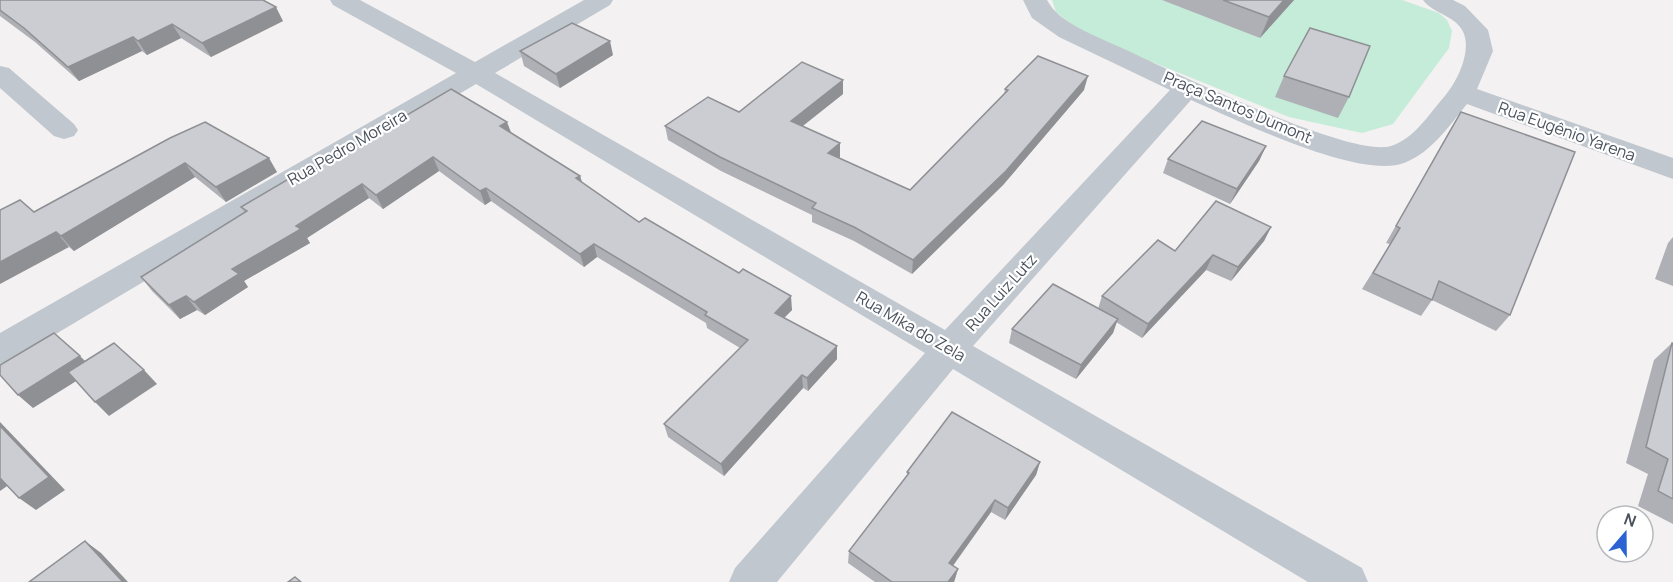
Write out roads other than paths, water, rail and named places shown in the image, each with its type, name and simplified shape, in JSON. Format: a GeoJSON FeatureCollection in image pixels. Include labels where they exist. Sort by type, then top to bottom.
{"type":"FeatureCollection","features":[{"type":"Feature","properties":{"kind":"street","name":"Rua Mika do Zela"},"geometry":{"type":"LineString","coordinates":[[342,0],[474,72],[1347,582]]}},
{"type":"Feature","properties":{"kind":"street","name":"Rua Pedro Moreira"},"geometry":{"type":"LineString","coordinates":[[0,350],[601,0]]}},
{"type":"Feature","properties":{"kind":"street","name":"Praça Santos Dumont"},"geometry":{"type":"LineString","coordinates":[[1035,0],[1041,13],[1068,32],[1187,88],[1289,132],[1360,154],[1394,156],[1419,143],[1462,93],[1480,51],[1476,30],[1456,11],[1435,0]]}},
{"type":"Feature","properties":{"kind":"street"},"geometry":{"type":"LineString","coordinates":[[0,74],[64,130]]}},
{"type":"Feature","properties":{"kind":"street","name":"Rua Luiz Lutz"},"geometry":{"type":"LineString","coordinates":[[750,582],[950,348],[1187,88]]}},
{"type":"Feature","properties":{"kind":"street","name":"Rua Eugênio Yarena"},"geometry":{"type":"LineString","coordinates":[[1462,93],[1673,169]]}}]}
